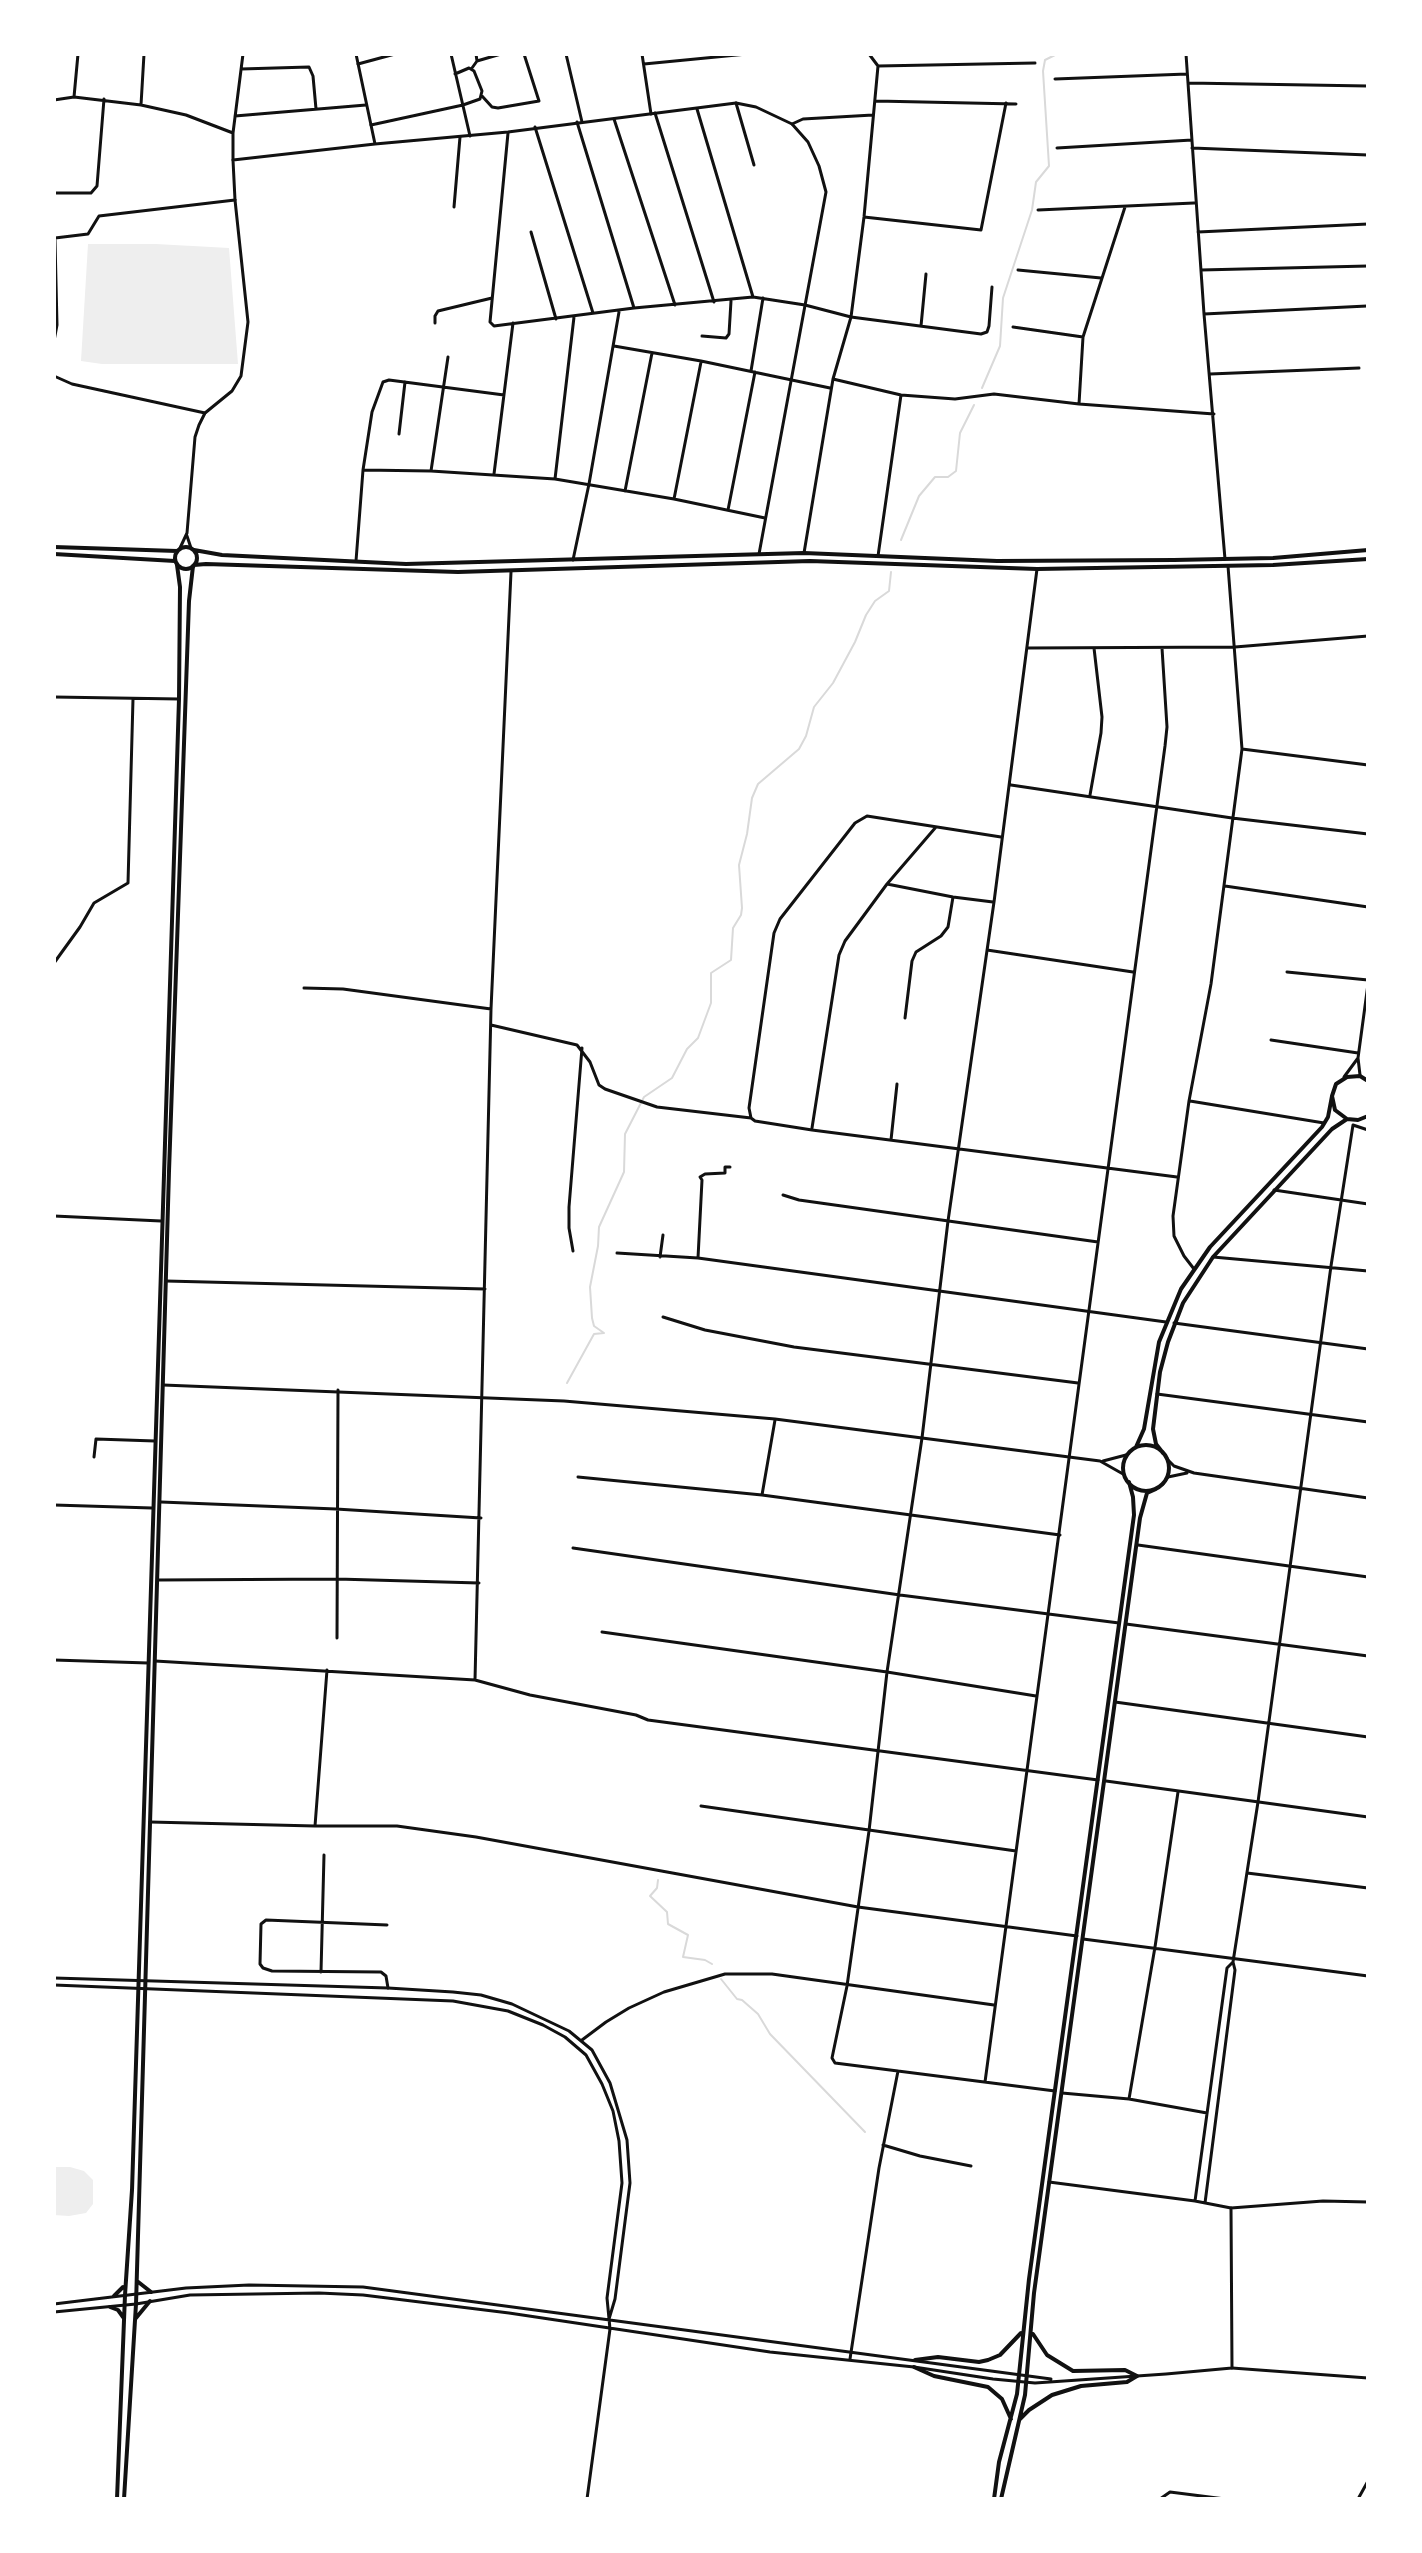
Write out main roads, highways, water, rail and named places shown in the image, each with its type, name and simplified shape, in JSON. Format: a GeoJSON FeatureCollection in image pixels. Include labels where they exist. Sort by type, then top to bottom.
{"type":"FeatureCollection","features":[{"type":"Feature","properties":{"kind":"main road"},"geometry":{"type":"LineString","coordinates":[[54,547],[192,549],[222,555],[430,564],[804,553],[1043,561],[1225,559],[1368,550]]}},
{"type":"Feature","properties":{"kind":"main road"},"geometry":{"type":"LineString","coordinates":[[117,2499],[138,1988],[142,1981],[150,1822],[189,617],[197,559],[192,549]]}},
{"type":"Feature","properties":{"kind":"main road"},"geometry":{"type":"LineString","coordinates":[[124,2499],[136,2304],[145,1988],[142,1981],[148,1663],[179,699],[180,587],[176,563],[179,550]]}},
{"type":"Feature","properties":{"kind":"main road"},"geometry":{"type":"LineString","coordinates":[[54,554],[176,563],[184,569],[194,566],[392,571],[512,571],[810,561],[1037,569],[1228,566],[1368,559]]}},
{"type":"Feature","properties":{"kind":"main road"},"geometry":{"type":"LineString","coordinates":[[666,557],[666,564]]}},
{"type":"Feature","properties":{"kind":"main road"},"geometry":{"type":"LineString","coordinates":[[1156,1489],[1137,1490],[1123,1474],[1122,1467],[1126,1455],[1136,1447],[1144,1429],[1155,1357],[1181,1289],[1210,1247],[1324,1123],[1333,1090],[1341,1080],[1347,1077],[1365,1078]]}},
{"type":"Feature","properties":{"kind":"main road"},"geometry":{"type":"LineString","coordinates":[[1332,1096],[1335,1110],[1350,1122]]}},
{"type":"Feature","properties":{"kind":"main road"},"geometry":{"type":"LineString","coordinates":[[1001,2499],[1025,2395],[1034,2293],[1136,1544],[1144,1499],[1147,1493],[1163,1484],[1168,1472],[1167,1459],[1156,1444],[1153,1429],[1163,1355],[1188,1295],[1213,1257],[1336,1124],[1368,1116]]}},
{"type":"Feature","properties":{"kind":"main road"},"geometry":{"type":"LineString","coordinates":[[1136,1447],[1150,1446],[1163,1453]]}},
{"type":"Feature","properties":{"kind":"main road"},"geometry":{"type":"LineString","coordinates":[[994,2499],[999,2462],[1017,2394],[1022,2332],[1134,1515],[1129,1482]]}},
{"type":"Feature","properties":{"kind":"main road"},"geometry":{"type":"LineString","coordinates":[[136,2280],[151,2292]]}},
{"type":"Feature","properties":{"kind":"main road"},"geometry":{"type":"LineString","coordinates":[[114,2296],[122,2290],[126,2281]]}},
{"type":"Feature","properties":{"kind":"main road"},"geometry":{"type":"LineString","coordinates":[[135,2320],[139,2311],[150,2301]]}},
{"type":"Feature","properties":{"kind":"main road"},"geometry":{"type":"LineString","coordinates":[[110,2307],[118,2310],[124,2319]]}},
{"type":"Feature","properties":{"kind":"main road"},"geometry":{"type":"LineString","coordinates":[[915,2360],[938,2357],[964,2361],[988,2360],[1000,2355],[1022,2332]]}},
{"type":"Feature","properties":{"kind":"main road"},"geometry":{"type":"LineString","coordinates":[[1019,2421],[1029,2410],[1052,2395],[1081,2386],[1127,2382],[1137,2376],[1125,2370],[1073,2371],[1047,2355],[1032,2333]]}},
{"type":"Feature","properties":{"kind":"main road"},"geometry":{"type":"LineString","coordinates":[[914,2367],[934,2376],[988,2387],[1002,2399],[1011,2419]]}},
{"type":"Feature","properties":{"kind":"waterway"},"geometry":{"type":"LineString","coordinates":[[982,388],[1000,346],[1003,298],[1032,210],[1036,182],[1049,166],[1043,71],[1045,60],[1057,54]]}},
{"type":"Feature","properties":{"kind":"waterway"},"geometry":{"type":"LineString","coordinates":[[901,540],[919,496],[935,477],[948,477],[956,471],[960,433],[974,405]]}},
{"type":"Feature","properties":{"kind":"waterway"},"geometry":{"type":"LineString","coordinates":[[567,1383],[594,1334],[604,1333],[594,1326],[590,1287],[599,1227],[624,1172],[625,1134],[644,1097],[672,1078],[687,1049],[698,1038],[711,1003],[711,973],[731,960],[733,928],[742,908],[739,865],[752,798],[758,784],[799,749],[814,707],[833,683],[866,615],[875,601],[889,591],[891,572]]}},
{"type":"Feature","properties":{"kind":"waterway"},"geometry":{"type":"LineString","coordinates":[[658,1880],[657,1888],[650,1896],[667,1912],[668,1924],[688,1935],[683,1957],[712,1964]]}},
{"type":"Feature","properties":{"kind":"waterway"},"geometry":{"type":"LineString","coordinates":[[721,1979],[737,1999],[758,2014],[770,2034],[865,2132]]}}]}
